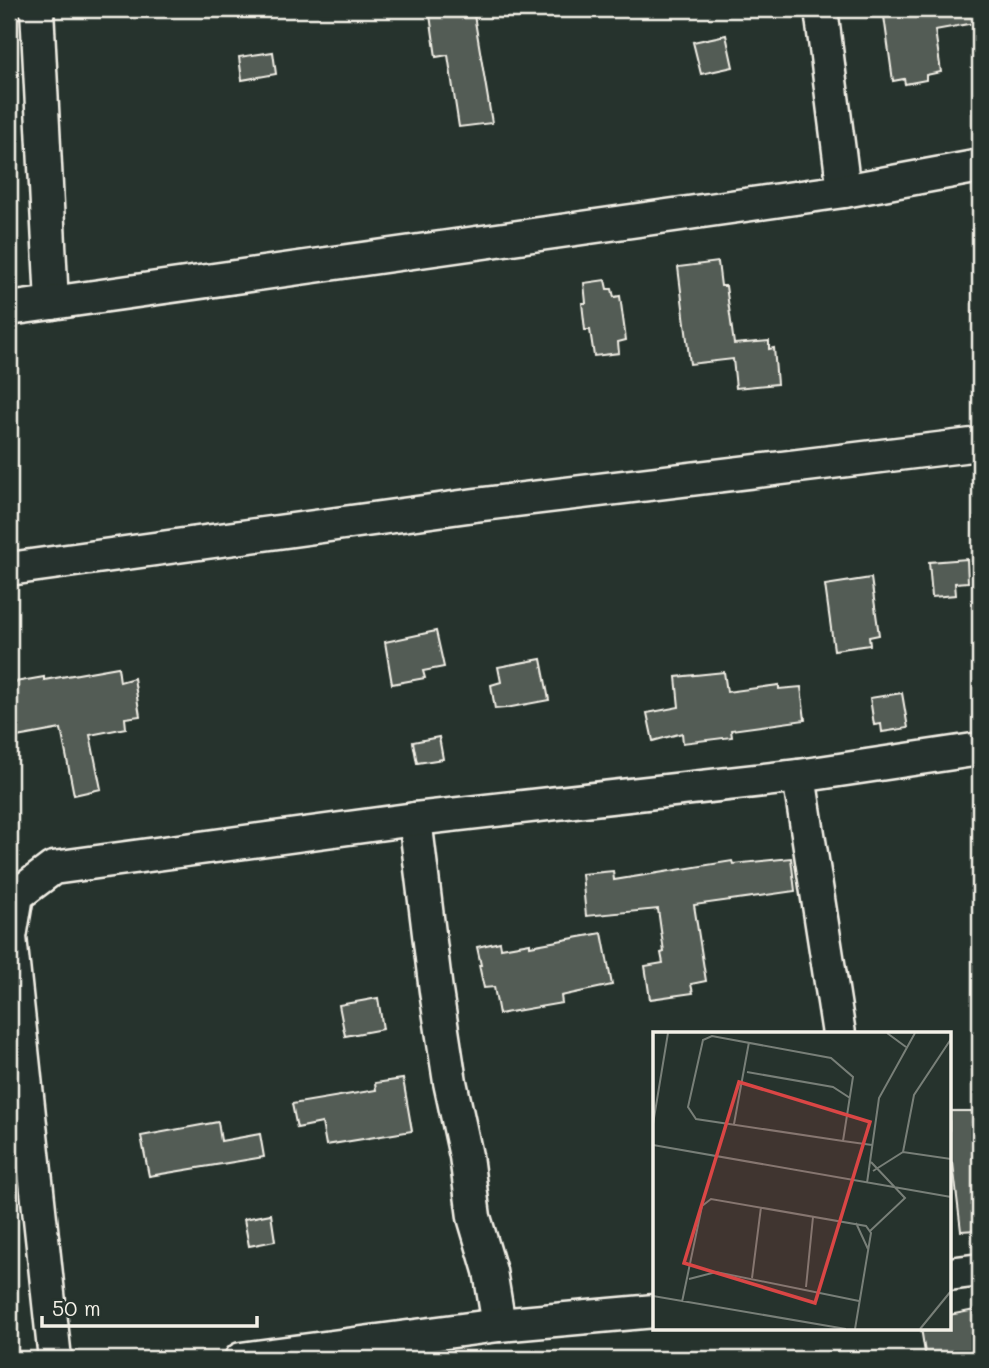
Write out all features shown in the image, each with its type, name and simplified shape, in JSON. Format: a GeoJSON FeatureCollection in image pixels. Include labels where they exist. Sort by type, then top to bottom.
{"type":"FeatureCollection","features":[{"type":"Feature","properties":{"kind":"street"},"geometry":{"type":"LineString","coordinates":[[37,9],[52,303]]}},
{"type":"Feature","properties":{"kind":"street"},"geometry":{"type":"LineString","coordinates":[[821,9],[844,191]]}},
{"type":"Feature","properties":{"kind":"street"},"geometry":{"type":"LineString","coordinates":[[9,309],[844,191],[980,166]]}},
{"type":"Feature","properties":{"kind":"street"},"geometry":{"type":"LineString","coordinates":[[9,569],[475,505],[980,444]]}},
{"type":"Feature","properties":{"kind":"street"},"geometry":{"type":"LineString","coordinates":[[55,1359],[10,937],[17,895],[52,868],[415,819],[799,776],[980,749]]}},
{"type":"Feature","properties":{"kind":"street"},"geometry":{"type":"LineString","coordinates":[[799,776],[839,1032]]}},
{"type":"Feature","properties":{"kind":"street"},"geometry":{"type":"LineString","coordinates":[[415,819],[450,1082],[466,1156],[474,1217],[490,1271],[499,1325]]}},
{"type":"Feature","properties":{"kind":"street"},"geometry":{"type":"LineString","coordinates":[[950,1274],[980,1270]]}},
{"type":"Feature","properties":{"kind":"street"},"geometry":{"type":"LineString","coordinates":[[241,1359],[499,1325],[653,1311]]}},
{"type":"Feature","properties":{"kind":"building"},"geometry":{"type":"Polygon","coordinates":[[[473,9],[492,123],[459,127],[448,55],[436,57],[430,15],[473,9]]]}},
{"type":"Feature","properties":{"kind":"building"},"geometry":{"type":"Polygon","coordinates":[[[883,9],[980,9],[980,22],[935,30],[941,72],[926,75],[926,80],[905,84],[904,79],[893,81],[883,9]]]}},
{"type":"Feature","properties":{"kind":"building"},"geometry":{"type":"Polygon","coordinates":[[[726,35],[733,67],[701,74],[693,42],[726,35]]]}},
{"type":"Feature","properties":{"kind":"building"},"geometry":{"type":"Polygon","coordinates":[[[273,52],[276,74],[242,80],[239,57],[273,52]]]}},
{"type":"Feature","properties":{"kind":"building"},"geometry":{"type":"Polygon","coordinates":[[[718,262],[721,286],[726,286],[734,344],[769,341],[769,349],[774,348],[777,384],[736,388],[733,359],[690,364],[678,267],[718,262]]]}},
{"type":"Feature","properties":{"kind":"building"},"geometry":{"type":"Polygon","coordinates":[[[605,280],[607,289],[612,289],[614,297],[620,296],[626,340],[618,342],[619,353],[594,356],[590,330],[585,330],[582,303],[586,303],[584,283],[605,280]]]}},
{"type":"Feature","properties":{"kind":"building"},"geometry":{"type":"Polygon","coordinates":[[[967,559],[968,582],[955,583],[956,595],[932,597],[929,562],[967,559]]]}},
{"type":"Feature","properties":{"kind":"building"},"geometry":{"type":"Polygon","coordinates":[[[871,578],[879,635],[869,637],[870,645],[834,650],[825,585],[871,578]]]}},
{"type":"Feature","properties":{"kind":"building"},"geometry":{"type":"Polygon","coordinates":[[[436,631],[444,667],[423,671],[425,678],[392,684],[385,642],[436,631]]]}},
{"type":"Feature","properties":{"kind":"building"},"geometry":{"type":"Polygon","coordinates":[[[541,659],[549,700],[495,709],[491,685],[501,682],[498,667],[541,659]]]}},
{"type":"Feature","properties":{"kind":"building"},"geometry":{"type":"Polygon","coordinates":[[[118,667],[120,682],[134,678],[140,716],[125,718],[126,728],[90,735],[101,789],[74,795],[61,729],[11,738],[9,683],[44,677],[44,680],[118,667]]]}},
{"type":"Feature","properties":{"kind":"building"},"geometry":{"type":"Polygon","coordinates":[[[724,672],[727,692],[779,685],[779,689],[801,687],[805,720],[731,730],[732,737],[683,743],[682,733],[653,741],[647,713],[679,707],[676,677],[724,672]]]}},
{"type":"Feature","properties":{"kind":"building"},"geometry":{"type":"Polygon","coordinates":[[[902,693],[908,728],[882,732],[881,724],[874,725],[870,698],[902,693]]]}},
{"type":"Feature","properties":{"kind":"building"},"geometry":{"type":"Polygon","coordinates":[[[439,737],[443,759],[417,763],[413,742],[439,737]]]}},
{"type":"Feature","properties":{"kind":"building"},"geometry":{"type":"Polygon","coordinates":[[[791,858],[795,891],[694,905],[706,981],[691,984],[693,993],[650,999],[645,966],[663,963],[661,953],[664,952],[658,909],[586,916],[582,874],[613,871],[614,880],[732,861],[733,864],[791,858]]]}},
{"type":"Feature","properties":{"kind":"building"},"geometry":{"type":"Polygon","coordinates":[[[602,933],[612,985],[561,996],[562,1003],[499,1014],[494,987],[484,988],[477,947],[500,942],[501,948],[530,943],[530,946],[602,933]]]}},
{"type":"Feature","properties":{"kind":"building"},"geometry":{"type":"Polygon","coordinates":[[[378,998],[383,1029],[345,1036],[339,1005],[378,998]]]}},
{"type":"Feature","properties":{"kind":"building"},"geometry":{"type":"Polygon","coordinates":[[[403,1079],[412,1131],[326,1145],[322,1123],[297,1128],[292,1104],[376,1090],[375,1083],[403,1079]]]}},
{"type":"Feature","properties":{"kind":"building"},"geometry":{"type":"Polygon","coordinates":[[[950,1111],[973,1111],[972,1122],[977,1122],[976,1230],[961,1231],[953,1163],[950,1163],[950,1111]]]}},
{"type":"Feature","properties":{"kind":"building"},"geometry":{"type":"Polygon","coordinates":[[[218,1122],[221,1141],[260,1134],[264,1157],[149,1176],[141,1136],[218,1122]]]}},
{"type":"Feature","properties":{"kind":"building"},"geometry":{"type":"Polygon","coordinates":[[[271,1214],[275,1241],[249,1246],[244,1219],[271,1214]]]}},
{"type":"Feature","properties":{"kind":"building"},"geometry":{"type":"Polygon","coordinates":[[[975,1310],[980,1359],[926,1359],[921,1330],[950,1330],[950,1315],[975,1310]]]}}]}
